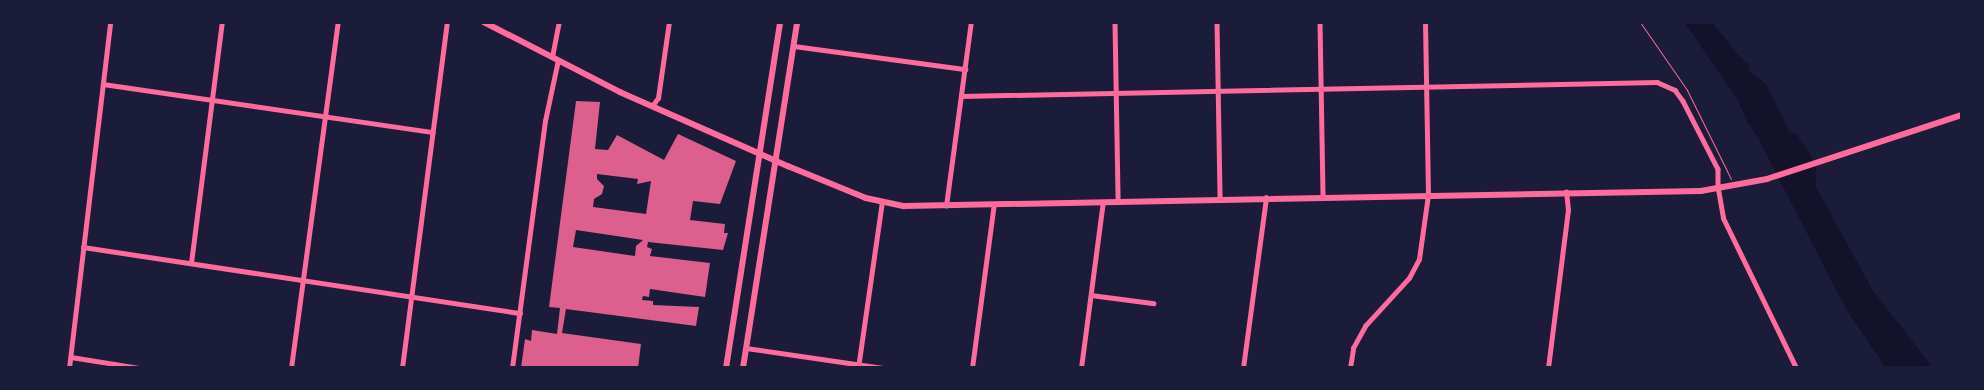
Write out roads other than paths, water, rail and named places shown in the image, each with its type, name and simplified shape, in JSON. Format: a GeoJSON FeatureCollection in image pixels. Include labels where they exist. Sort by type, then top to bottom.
{"type":"FeatureCollection","features":[{"type":"Feature","properties":{"kind":"main road"},"geometry":{"type":"LineString","coordinates":[[484,22],[652,106],[760,154],[882,202],[904,206],[1718,189],[1775,177],[1962,114]]}},
{"type":"Feature","properties":{"kind":"main road"},"geometry":{"type":"LineString","coordinates":[[726,368],[780,22]]}},
{"type":"Feature","properties":{"kind":"main road"},"geometry":{"type":"LineString","coordinates":[[743,368],[797,22]]}},
{"type":"Feature","properties":{"kind":"street"},"geometry":{"type":"LineString","coordinates":[[69,368],[110,22]]}},
{"type":"Feature","properties":{"kind":"street"},"geometry":{"type":"LineString","coordinates":[[191,263],[222,22]]}},
{"type":"Feature","properties":{"kind":"street"},"geometry":{"type":"LineString","coordinates":[[291,368],[338,22]]}},
{"type":"Feature","properties":{"kind":"street"},"geometry":{"type":"LineString","coordinates":[[402,368],[448,22]]}},
{"type":"Feature","properties":{"kind":"street"},"geometry":{"type":"LineString","coordinates":[[512,368],[555,59],[558,22]]}},
{"type":"Feature","properties":{"kind":"street"},"geometry":{"type":"LineString","coordinates":[[652,106],[658,98],[669,22]]}},
{"type":"Feature","properties":{"kind":"street"},"geometry":{"type":"LineString","coordinates":[[946,206],[971,22]]}},
{"type":"Feature","properties":{"kind":"street"},"geometry":{"type":"LineString","coordinates":[[1115,22],[1118,201]]}},
{"type":"Feature","properties":{"kind":"street"},"geometry":{"type":"LineString","coordinates":[[1218,22],[1220,199]]}},
{"type":"Feature","properties":{"kind":"street"},"geometry":{"type":"LineString","coordinates":[[1320,22],[1323,197]]}},
{"type":"Feature","properties":{"kind":"street"},"geometry":{"type":"LineString","coordinates":[[1350,368],[1353,348],[1365,326],[1409,278],[1419,259],[1428,195],[1425,22]]}},
{"type":"Feature","properties":{"kind":"street"},"geometry":{"type":"LineString","coordinates":[[794,46],[965,69]]}},
{"type":"Feature","properties":{"kind":"street"},"geometry":{"type":"LineString","coordinates":[[961,96],[1322,87],[1657,82],[1675,90],[1683,101],[1718,169],[1718,189],[1723,218],[1796,368]]}},
{"type":"Feature","properties":{"kind":"street"},"geometry":{"type":"LineString","coordinates":[[103,84],[433,132]]}},
{"type":"Feature","properties":{"kind":"street"},"geometry":{"type":"LineString","coordinates":[[1548,368],[1568,210],[1566,192]]}},
{"type":"Feature","properties":{"kind":"street"},"geometry":{"type":"LineString","coordinates":[[1243,368],[1266,198]]}},
{"type":"Feature","properties":{"kind":"street"},"geometry":{"type":"LineString","coordinates":[[859,366],[882,202]]}},
{"type":"Feature","properties":{"kind":"street"},"geometry":{"type":"LineString","coordinates":[[1081,368],[1103,202]]}},
{"type":"Feature","properties":{"kind":"street"},"geometry":{"type":"LineString","coordinates":[[972,368],[994,204]]}},
{"type":"Feature","properties":{"kind":"street"},"geometry":{"type":"LineString","coordinates":[[83,248],[520,312]]}},
{"type":"Feature","properties":{"kind":"street"},"geometry":{"type":"LineString","coordinates":[[1091,295],[1153,303]]}},
{"type":"Feature","properties":{"kind":"street"},"geometry":{"type":"LineString","coordinates":[[746,348],[883,368]]}},
{"type":"Feature","properties":{"kind":"street"},"geometry":{"type":"LineString","coordinates":[[71,357],[140,368]]}}]}
